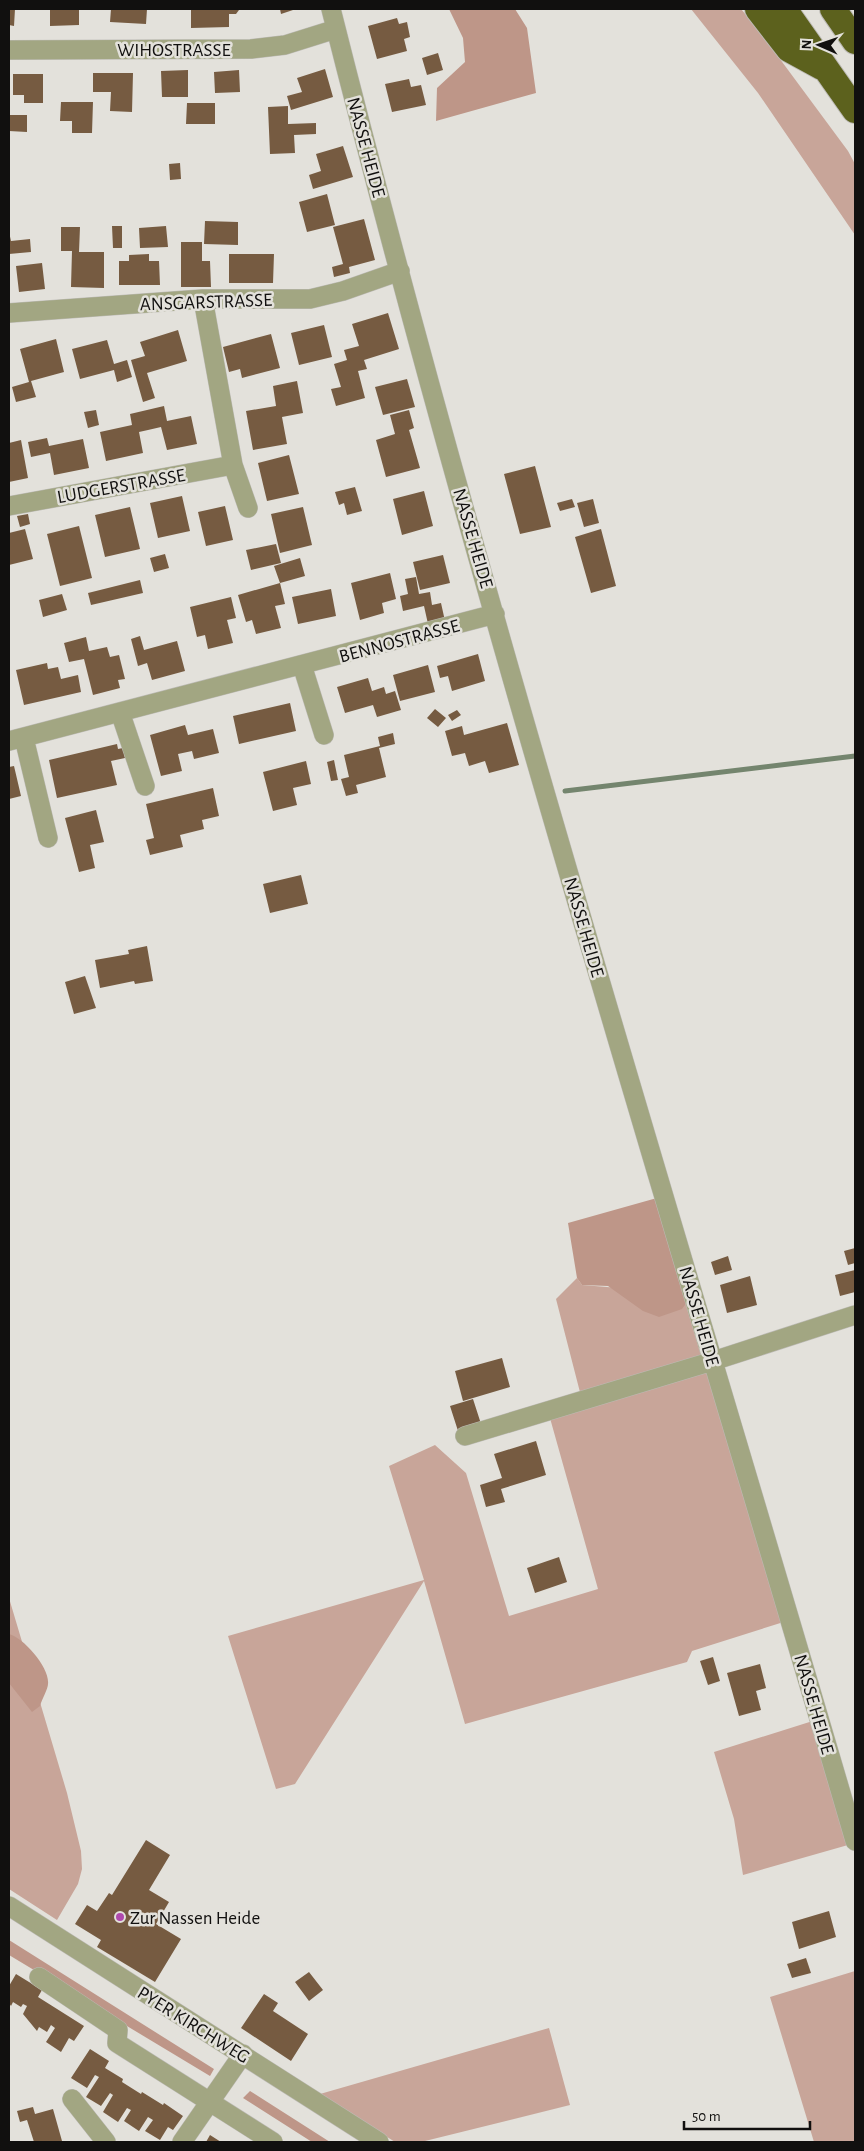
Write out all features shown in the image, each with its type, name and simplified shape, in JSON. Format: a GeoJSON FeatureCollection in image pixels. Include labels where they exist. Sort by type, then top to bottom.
{"type":"FeatureCollection","features":[{"type":"Feature","properties":{"kind":"highway"},"geometry":{"type":"LineString","coordinates":[[758,9],[789,50],[829,71]]}},
{"type":"Feature","properties":{"kind":"highway"},"geometry":{"type":"LineString","coordinates":[[784,9],[855,110]]}},
{"type":"Feature","properties":{"kind":"highway"},"geometry":{"type":"LineString","coordinates":[[833,9],[855,41]]}},
{"type":"Feature","properties":{"kind":"street","name":"NASSE HEIDE"},"geometry":{"type":"LineString","coordinates":[[331,9],[400,271],[495,614],[855,1842]]}},
{"type":"Feature","properties":{"kind":"street","name":"WIHOSTRASSE"},"geometry":{"type":"LineString","coordinates":[[9,50],[251,49],[285,45],[336,29]]}},
{"type":"Feature","properties":{"kind":"street","name":"ANSGARSTRASSE"},"geometry":{"type":"LineString","coordinates":[[9,313],[202,299],[310,298],[343,291],[400,271]]}},
{"type":"Feature","properties":{"kind":"street"},"geometry":{"type":"LineString","coordinates":[[202,299],[233,465],[248,508]]}},
{"type":"Feature","properties":{"kind":"street","name":"LUDGERSTRASSE"},"geometry":{"type":"LineString","coordinates":[[9,506],[233,465]]}},
{"type":"Feature","properties":{"kind":"street","name":"BENNOSTRASSE"},"geometry":{"type":"LineString","coordinates":[[48,838],[16,739],[495,614]]}},
{"type":"Feature","properties":{"kind":"street"},"geometry":{"type":"LineString","coordinates":[[302,665],[324,735]]}},
{"type":"Feature","properties":{"kind":"street"},"geometry":{"type":"LineString","coordinates":[[120,712],[145,786]]}},
{"type":"Feature","properties":{"kind":"street"},"geometry":{"type":"LineString","coordinates":[[465,1436],[713,1361],[855,1315]]}},
{"type":"Feature","properties":{"kind":"street","name":"PYER KIRCHWEG"},"geometry":{"type":"LineString","coordinates":[[9,1906],[379,2142]]}},
{"type":"Feature","properties":{"kind":"street"},"geometry":{"type":"LineString","coordinates":[[39,1977],[118,2030],[116,2043],[273,2142]]}},
{"type":"Feature","properties":{"kind":"street"},"geometry":{"type":"LineString","coordinates":[[182,2142],[243,2054]]}},
{"type":"Feature","properties":{"kind":"street"},"geometry":{"type":"LineString","coordinates":[[72,2098],[106,2142]]}},
{"type":"Feature","properties":{"kind":"shaded area"},"geometry":{"type":"Polygon","coordinates":[[[449,9],[515,9],[527,28],[536,93],[436,121],[437,88],[465,62],[463,38],[449,9]]]}},
{"type":"Feature","properties":{"kind":"shaded area"},"geometry":{"type":"Polygon","coordinates":[[[691,9],[741,9],[848,151],[855,164],[855,235],[758,93],[691,9]]]}},
{"type":"Feature","properties":{"kind":"shaded area"},"geometry":{"type":"Polygon","coordinates":[[[664,1196],[693,1294],[682,1309],[659,1317],[643,1311],[608,1286],[582,1285],[577,1278],[568,1223],[664,1196]]]}},
{"type":"Feature","properties":{"kind":"shaded area"},"geometry":{"type":"Polygon","coordinates":[[[577,1278],[582,1285],[693,1294],[790,1620],[692,1651],[687,1662],[465,1724],[424,1581],[295,1784],[276,1789],[228,1636],[424,1580],[389,1466],[435,1445],[466,1473],[509,1616],[598,1589],[548,1411],[582,1400],[556,1299],[577,1278]]]}},
{"type":"Feature","properties":{"kind":"shaded area"},"geometry":{"type":"Polygon","coordinates":[[[9,1598],[67,1793],[81,1851],[82,1869],[78,1884],[57,1920],[9,1889],[9,1598]]]}},
{"type":"Feature","properties":{"kind":"shaded area"},"geometry":{"type":"Polygon","coordinates":[[[9,1634],[22,1641],[28,1647],[40,1662],[48,1677],[48,1686],[40,1706],[32,1712],[9,1683],[9,1634]]]}},
{"type":"Feature","properties":{"kind":"shaded area"},"geometry":{"type":"Polygon","coordinates":[[[819,1719],[855,1843],[743,1875],[734,1819],[714,1752],[819,1719]]]}},
{"type":"Feature","properties":{"kind":"shaded area"},"geometry":{"type":"Polygon","coordinates":[[[9,1940],[214,2069],[210,2076],[9,1955],[9,1940]]]}},
{"type":"Feature","properties":{"kind":"shaded area"},"geometry":{"type":"Polygon","coordinates":[[[855,1971],[855,2142],[814,2142],[770,1997],[855,1971]]]}},
{"type":"Feature","properties":{"kind":"shaded area"},"geometry":{"type":"Polygon","coordinates":[[[549,2028],[570,2105],[421,2142],[395,2142],[320,2094],[549,2028]]]}},
{"type":"Feature","properties":{"kind":"shaded area"},"geometry":{"type":"Polygon","coordinates":[[[250,2091],[330,2142],[312,2142],[243,2098],[250,2091]]]}},
{"type":"Feature","properties":{"kind":"building"},"geometry":{"type":"Polygon","coordinates":[[[9,9],[15,9],[14,26],[9,25],[9,9]]]}},
{"type":"Feature","properties":{"kind":"building"},"geometry":{"type":"Polygon","coordinates":[[[50,9],[79,9],[79,25],[50,26],[50,9]]]}},
{"type":"Feature","properties":{"kind":"building"},"geometry":{"type":"Polygon","coordinates":[[[111,9],[147,9],[146,24],[110,22],[111,9]]]}},
{"type":"Feature","properties":{"kind":"building"},"geometry":{"type":"Polygon","coordinates":[[[191,9],[239,10],[236,14],[229,14],[229,27],[191,28],[191,9]]]}},
{"type":"Feature","properties":{"kind":"building"},"geometry":{"type":"Polygon","coordinates":[[[280,9],[296,9],[281,14],[280,9]]]}},
{"type":"Feature","properties":{"kind":"building"},"geometry":{"type":"Polygon","coordinates":[[[397,18],[399,24],[407,22],[410,37],[404,39],[407,51],[377,59],[368,26],[397,18]]]}},
{"type":"Feature","properties":{"kind":"building"},"geometry":{"type":"Polygon","coordinates":[[[438,53],[443,70],[427,75],[422,58],[438,53]]]}},
{"type":"Feature","properties":{"kind":"building"},"geometry":{"type":"Polygon","coordinates":[[[325,69],[333,97],[291,110],[287,96],[302,92],[297,78],[325,69]]]}},
{"type":"Feature","properties":{"kind":"building"},"geometry":{"type":"Polygon","coordinates":[[[188,70],[188,97],[162,97],[161,71],[188,70]]]}},
{"type":"Feature","properties":{"kind":"building"},"geometry":{"type":"Polygon","coordinates":[[[239,70],[240,92],[215,93],[214,72],[239,70]]]}},
{"type":"Feature","properties":{"kind":"building"},"geometry":{"type":"Polygon","coordinates":[[[93,73],[133,73],[132,112],[110,111],[111,92],[93,92],[93,73]]]}},
{"type":"Feature","properties":{"kind":"building"},"geometry":{"type":"Polygon","coordinates":[[[13,74],[43,74],[43,103],[24,103],[24,95],[13,95],[13,74]]]}},
{"type":"Feature","properties":{"kind":"building"},"geometry":{"type":"Polygon","coordinates":[[[409,79],[411,87],[421,85],[426,105],[392,112],[385,84],[409,79]]]}},
{"type":"Feature","properties":{"kind":"building"},"geometry":{"type":"Polygon","coordinates":[[[61,102],[93,102],[92,133],[72,133],[72,121],[60,121],[61,102]]]}},
{"type":"Feature","properties":{"kind":"building"},"geometry":{"type":"Polygon","coordinates":[[[187,103],[215,103],[215,124],[186,124],[187,103]]]}},
{"type":"Feature","properties":{"kind":"building"},"geometry":{"type":"Polygon","coordinates":[[[288,106],[288,124],[316,123],[316,134],[294,135],[295,153],[270,154],[268,107],[288,106]]]}},
{"type":"Feature","properties":{"kind":"building"},"geometry":{"type":"Polygon","coordinates":[[[9,115],[27,115],[27,132],[9,131],[9,115]]]}},
{"type":"Feature","properties":{"kind":"building"},"geometry":{"type":"Polygon","coordinates":[[[343,146],[353,177],[313,189],[309,175],[321,171],[316,154],[343,146]]]}},
{"type":"Feature","properties":{"kind":"building"},"geometry":{"type":"Polygon","coordinates":[[[180,163],[181,179],[170,180],[169,164],[180,163]]]}},
{"type":"Feature","properties":{"kind":"building"},"geometry":{"type":"Polygon","coordinates":[[[327,194],[335,225],[307,232],[299,202],[327,194]]]}},
{"type":"Feature","properties":{"kind":"building"},"geometry":{"type":"Polygon","coordinates":[[[364,219],[375,260],[349,267],[350,273],[334,277],[332,267],[343,264],[333,227],[364,219]]]}},
{"type":"Feature","properties":{"kind":"building"},"geometry":{"type":"Polygon","coordinates":[[[205,221],[238,222],[238,245],[204,244],[205,221]]]}},
{"type":"Feature","properties":{"kind":"building"},"geometry":{"type":"Polygon","coordinates":[[[112,226],[122,226],[122,248],[113,248],[112,226]]]}},
{"type":"Feature","properties":{"kind":"building"},"geometry":{"type":"Polygon","coordinates":[[[166,226],[168,247],[140,248],[139,228],[166,226]]]}},
{"type":"Feature","properties":{"kind":"building"},"geometry":{"type":"Polygon","coordinates":[[[61,227],[80,227],[79,252],[104,252],[104,288],[71,287],[72,251],[61,251],[61,227]]]}},
{"type":"Feature","properties":{"kind":"building"},"geometry":{"type":"Polygon","coordinates":[[[9,232],[11,241],[30,239],[31,252],[9,254],[9,232]]]}},
{"type":"Feature","properties":{"kind":"building"},"geometry":{"type":"Polygon","coordinates":[[[181,242],[202,242],[202,261],[210,261],[211,287],[181,287],[181,242]]]}},
{"type":"Feature","properties":{"kind":"building"},"geometry":{"type":"Polygon","coordinates":[[[149,254],[149,261],[159,261],[160,285],[119,285],[119,261],[129,261],[129,255],[149,254]]]}},
{"type":"Feature","properties":{"kind":"building"},"geometry":{"type":"Polygon","coordinates":[[[229,254],[274,254],[273,283],[229,283],[229,254]]]}},
{"type":"Feature","properties":{"kind":"building"},"geometry":{"type":"Polygon","coordinates":[[[42,263],[45,289],[19,292],[16,266],[42,263]]]}},
{"type":"Feature","properties":{"kind":"building"},"geometry":{"type":"Polygon","coordinates":[[[388,313],[399,349],[364,360],[367,369],[358,371],[365,398],[336,406],[331,389],[341,387],[334,364],[347,360],[344,350],[359,346],[352,324],[388,313]]]}},
{"type":"Feature","properties":{"kind":"building"},"geometry":{"type":"Polygon","coordinates":[[[324,325],[332,357],[299,365],[291,333],[324,325]]]}},
{"type":"Feature","properties":{"kind":"building"},"geometry":{"type":"Polygon","coordinates":[[[178,330],[187,361],[147,373],[155,398],[143,402],[131,360],[145,356],[140,342],[178,330]]]}},
{"type":"Feature","properties":{"kind":"building"},"geometry":{"type":"Polygon","coordinates":[[[271,334],[280,368],[242,378],[240,369],[229,372],[223,347],[271,334]]]}},
{"type":"Feature","properties":{"kind":"building"},"geometry":{"type":"Polygon","coordinates":[[[56,339],[64,372],[31,381],[36,397],[16,402],[12,387],[29,382],[20,349],[56,339]]]}},
{"type":"Feature","properties":{"kind":"building"},"geometry":{"type":"Polygon","coordinates":[[[107,340],[114,364],[127,360],[132,377],[117,382],[114,370],[80,379],[72,349],[107,340]]]}},
{"type":"Feature","properties":{"kind":"building"},"geometry":{"type":"Polygon","coordinates":[[[407,379],[415,407],[383,415],[375,387],[407,379]]]}},
{"type":"Feature","properties":{"kind":"building"},"geometry":{"type":"Polygon","coordinates":[[[297,381],[303,413],[282,417],[287,444],[253,450],[246,411],[276,406],[273,386],[297,381]]]}},
{"type":"Feature","properties":{"kind":"building"},"geometry":{"type":"Polygon","coordinates":[[[164,406],[167,421],[191,416],[197,444],[167,450],[161,427],[139,432],[143,453],[106,461],[100,432],[132,425],[130,414],[164,406]]]}},
{"type":"Feature","properties":{"kind":"building"},"geometry":{"type":"Polygon","coordinates":[[[96,410],[99,425],[88,428],[84,412],[96,410]]]}},
{"type":"Feature","properties":{"kind":"building"},"geometry":{"type":"Polygon","coordinates":[[[409,410],[414,428],[409,430],[420,468],[386,477],[376,440],[395,434],[390,415],[409,410]]]}},
{"type":"Feature","properties":{"kind":"building"},"geometry":{"type":"Polygon","coordinates":[[[47,438],[49,446],[83,439],[89,468],[54,475],[50,453],[31,457],[28,442],[47,438]]]}},
{"type":"Feature","properties":{"kind":"building"},"geometry":{"type":"Polygon","coordinates":[[[21,440],[28,478],[9,482],[9,443],[21,440]]]}},
{"type":"Feature","properties":{"kind":"building"},"geometry":{"type":"Polygon","coordinates":[[[289,455],[299,494],[267,501],[258,463],[289,455]]]}},
{"type":"Feature","properties":{"kind":"building"},"geometry":{"type":"Polygon","coordinates":[[[535,466],[551,527],[520,534],[504,474],[535,466]]]}},
{"type":"Feature","properties":{"kind":"building"},"geometry":{"type":"Polygon","coordinates":[[[355,487],[362,511],[347,515],[344,503],[339,505],[335,492],[355,487]]]}},
{"type":"Feature","properties":{"kind":"building"},"geometry":{"type":"Polygon","coordinates":[[[424,491],[433,526],[402,535],[393,499],[424,491]]]}},
{"type":"Feature","properties":{"kind":"building"},"geometry":{"type":"Polygon","coordinates":[[[182,496],[190,531],[158,538],[150,503],[182,496]]]}},
{"type":"Feature","properties":{"kind":"building"},"geometry":{"type":"Polygon","coordinates":[[[572,499],[575,507],[560,511],[557,503],[572,499]]]}},
{"type":"Feature","properties":{"kind":"building"},"geometry":{"type":"Polygon","coordinates":[[[593,499],[599,523],[584,527],[577,503],[593,499]]]}},
{"type":"Feature","properties":{"kind":"building"},"geometry":{"type":"Polygon","coordinates":[[[225,506],[233,540],[206,546],[198,512],[225,506]]]}},
{"type":"Feature","properties":{"kind":"building"},"geometry":{"type":"Polygon","coordinates":[[[130,507],[140,549],[105,557],[95,515],[130,507]]]}},
{"type":"Feature","properties":{"kind":"building"},"geometry":{"type":"Polygon","coordinates":[[[303,507],[312,545],[280,553],[271,514],[303,507]]]}},
{"type":"Feature","properties":{"kind":"building"},"geometry":{"type":"Polygon","coordinates":[[[28,514],[30,524],[20,527],[17,516],[28,514]]]}},
{"type":"Feature","properties":{"kind":"building"},"geometry":{"type":"Polygon","coordinates":[[[79,526],[92,578],[60,586],[47,534],[79,526]]]}},
{"type":"Feature","properties":{"kind":"building"},"geometry":{"type":"Polygon","coordinates":[[[25,529],[33,559],[9,565],[9,533],[25,529]]]}},
{"type":"Feature","properties":{"kind":"building"},"geometry":{"type":"Polygon","coordinates":[[[601,529],[616,586],[591,593],[575,537],[601,529]]]}},
{"type":"Feature","properties":{"kind":"building"},"geometry":{"type":"Polygon","coordinates":[[[276,544],[281,563],[251,570],[246,550],[276,544]]]}},
{"type":"Feature","properties":{"kind":"building"},"geometry":{"type":"Polygon","coordinates":[[[165,554],[169,568],[154,572],[150,558],[165,554]]]}},
{"type":"Feature","properties":{"kind":"building"},"geometry":{"type":"Polygon","coordinates":[[[443,555],[450,583],[420,590],[413,562],[443,555]]]}},
{"type":"Feature","properties":{"kind":"building"},"geometry":{"type":"Polygon","coordinates":[[[300,558],[305,576],[280,583],[274,566],[300,558]]]}},
{"type":"Feature","properties":{"kind":"building"},"geometry":{"type":"Polygon","coordinates":[[[390,573],[396,599],[382,603],[384,613],[360,620],[351,583],[390,573]]]}},
{"type":"Feature","properties":{"kind":"building"},"geometry":{"type":"Polygon","coordinates":[[[416,577],[419,594],[430,592],[432,605],[441,603],[445,621],[428,624],[424,606],[403,611],[400,596],[408,594],[405,579],[416,577]]]}},
{"type":"Feature","properties":{"kind":"building"},"geometry":{"type":"Polygon","coordinates":[[[140,580],[143,593],[91,605],[88,593],[140,580]]]}},
{"type":"Feature","properties":{"kind":"building"},"geometry":{"type":"Polygon","coordinates":[[[280,583],[285,604],[275,606],[281,628],[256,634],[252,620],[246,622],[238,595],[280,583]]]}},
{"type":"Feature","properties":{"kind":"building"},"geometry":{"type":"Polygon","coordinates":[[[331,589],[336,616],[298,624],[292,597],[331,589]]]}},
{"type":"Feature","properties":{"kind":"building"},"geometry":{"type":"Polygon","coordinates":[[[62,594],[67,610],[43,617],[39,600],[62,594]]]}},
{"type":"Feature","properties":{"kind":"building"},"geometry":{"type":"Polygon","coordinates":[[[231,597],[236,618],[227,620],[233,643],[208,649],[205,635],[197,637],[190,607],[231,597]]]}},
{"type":"Feature","properties":{"kind":"building"},"geometry":{"type":"Polygon","coordinates":[[[140,636],[144,650],[177,641],[185,671],[152,680],[147,663],[138,666],[131,639],[140,636]]]}},
{"type":"Feature","properties":{"kind":"building"},"geometry":{"type":"Polygon","coordinates":[[[86,637],[89,651],[107,647],[110,657],[119,655],[125,679],[118,680],[120,688],[93,695],[84,659],[69,662],[64,643],[86,637]]]}},
{"type":"Feature","properties":{"kind":"building"},"geometry":{"type":"Polygon","coordinates":[[[478,654],[485,681],[452,691],[448,676],[440,678],[437,666],[478,654]]]}},
{"type":"Feature","properties":{"kind":"building"},"geometry":{"type":"Polygon","coordinates":[[[47,663],[48,669],[58,667],[61,679],[78,675],[81,692],[24,705],[16,670],[47,663]]]}},
{"type":"Feature","properties":{"kind":"building"},"geometry":{"type":"Polygon","coordinates":[[[428,665],[435,692],[400,701],[393,675],[428,665]]]}},
{"type":"Feature","properties":{"kind":"building"},"geometry":{"type":"Polygon","coordinates":[[[368,678],[372,691],[384,687],[386,694],[395,691],[401,710],[377,717],[373,705],[345,713],[337,687],[368,678]]]}},
{"type":"Feature","properties":{"kind":"building"},"geometry":{"type":"Polygon","coordinates":[[[290,703],[296,731],[239,744],[233,716],[290,703]]]}},
{"type":"Feature","properties":{"kind":"building"},"geometry":{"type":"Polygon","coordinates":[[[435,709],[446,718],[438,727],[427,718],[435,709]]]}},
{"type":"Feature","properties":{"kind":"building"},"geometry":{"type":"Polygon","coordinates":[[[457,710],[461,715],[452,721],[448,715],[457,710]]]}},
{"type":"Feature","properties":{"kind":"building"},"geometry":{"type":"Polygon","coordinates":[[[507,723],[519,765],[489,773],[485,761],[469,766],[465,753],[452,756],[445,731],[462,726],[464,735],[507,723]]]}},
{"type":"Feature","properties":{"kind":"building"},"geometry":{"type":"Polygon","coordinates":[[[185,725],[188,735],[213,729],[219,753],[194,759],[192,751],[178,754],[182,771],[161,776],[150,735],[185,725]]]}},
{"type":"Feature","properties":{"kind":"building"},"geometry":{"type":"Polygon","coordinates":[[[393,733],[395,744],[379,748],[386,777],[356,785],[358,793],[346,796],[341,779],[349,777],[344,755],[380,746],[378,737],[393,733]]]}},
{"type":"Feature","properties":{"kind":"building"},"geometry":{"type":"Polygon","coordinates":[[[117,744],[118,749],[123,748],[125,758],[111,761],[117,785],[57,798],[49,760],[117,744]]]}},
{"type":"Feature","properties":{"kind":"building"},"geometry":{"type":"Polygon","coordinates":[[[334,760],[338,780],[331,781],[327,762],[334,760]]]}},
{"type":"Feature","properties":{"kind":"building"},"geometry":{"type":"Polygon","coordinates":[[[306,761],[311,784],[293,788],[297,805],[273,811],[263,772],[306,761]]]}},
{"type":"Feature","properties":{"kind":"building"},"geometry":{"type":"Polygon","coordinates":[[[14,766],[21,796],[9,799],[9,767],[14,766]]]}},
{"type":"Feature","properties":{"kind":"building"},"geometry":{"type":"Polygon","coordinates":[[[213,788],[219,816],[202,820],[204,829],[180,835],[183,847],[150,855],[146,840],[154,838],[146,804],[213,788]]]}},
{"type":"Feature","properties":{"kind":"building"},"geometry":{"type":"Polygon","coordinates":[[[96,810],[104,842],[90,845],[95,868],[79,872],[65,818],[96,810]]]}},
{"type":"Feature","properties":{"kind":"building"},"geometry":{"type":"Polygon","coordinates":[[[301,875],[308,904],[270,913],[263,884],[301,875]]]}},
{"type":"Feature","properties":{"kind":"building"},"geometry":{"type":"Polygon","coordinates":[[[147,946],[153,981],[135,984],[134,981],[100,988],[95,960],[129,954],[128,950],[147,946]]]}},
{"type":"Feature","properties":{"kind":"building"},"geometry":{"type":"Polygon","coordinates":[[[85,976],[96,1008],[74,1014],[65,982],[85,976]]]}},
{"type":"Feature","properties":{"kind":"building"},"geometry":{"type":"Polygon","coordinates":[[[855,1248],[855,1263],[848,1265],[844,1251],[855,1248]]]}},
{"type":"Feature","properties":{"kind":"building"},"geometry":{"type":"Polygon","coordinates":[[[728,1256],[732,1270],[715,1275],[711,1262],[728,1256]]]}},
{"type":"Feature","properties":{"kind":"building"},"geometry":{"type":"Polygon","coordinates":[[[855,1270],[855,1292],[840,1296],[835,1275],[855,1270]]]}},
{"type":"Feature","properties":{"kind":"building"},"geometry":{"type":"Polygon","coordinates":[[[750,1276],[757,1305],[727,1313],[720,1285],[750,1276]]]}},
{"type":"Feature","properties":{"kind":"building"},"geometry":{"type":"Polygon","coordinates":[[[502,1358],[510,1387],[463,1401],[455,1371],[502,1358]]]}},
{"type":"Feature","properties":{"kind":"building"},"geometry":{"type":"Polygon","coordinates":[[[473,1399],[482,1427],[459,1434],[450,1406],[473,1399]]]}},
{"type":"Feature","properties":{"kind":"building"},"geometry":{"type":"Polygon","coordinates":[[[536,1441],[546,1475],[501,1489],[505,1502],[486,1507],[480,1485],[502,1478],[494,1454],[536,1441]]]}},
{"type":"Feature","properties":{"kind":"building"},"geometry":{"type":"Polygon","coordinates":[[[559,1557],[567,1582],[535,1593],[527,1568],[559,1557]]]}},
{"type":"Feature","properties":{"kind":"building"},"geometry":{"type":"Polygon","coordinates":[[[713,1657],[720,1681],[708,1685],[700,1661],[713,1657]]]}},
{"type":"Feature","properties":{"kind":"building"},"geometry":{"type":"Polygon","coordinates":[[[760,1664],[766,1688],[756,1691],[761,1710],[739,1716],[727,1673],[760,1664]]]}},
{"type":"Feature","properties":{"kind":"building","name":"Zur Nassen Heide"},"geometry":{"type":"Polygon","coordinates":[[[146,1840],[170,1855],[149,1890],[169,1902],[156,1924],[181,1939],[155,1982],[97,1947],[101,1940],[75,1924],[87,1905],[97,1911],[109,1893],[112,1895],[146,1840]]]}},
{"type":"Feature","properties":{"kind":"building"},"geometry":{"type":"Polygon","coordinates":[[[829,1911],[836,1937],[799,1949],[792,1922],[829,1911]]]}},
{"type":"Feature","properties":{"kind":"building"},"geometry":{"type":"Polygon","coordinates":[[[806,1958],[811,1973],[792,1978],[787,1964],[806,1958]]]}},
{"type":"Feature","properties":{"kind":"building"},"geometry":{"type":"Polygon","coordinates":[[[309,1972],[323,1990],[309,2001],[295,1982],[309,1972]]]}},
{"type":"Feature","properties":{"kind":"building"},"geometry":{"type":"Polygon","coordinates":[[[16,1974],[42,1990],[38,1997],[84,2026],[74,2041],[69,2038],[61,2052],[46,2042],[55,2028],[51,2025],[47,2032],[39,2027],[37,2031],[23,2014],[27,2006],[23,2004],[21,2007],[13,2002],[11,2006],[9,2003],[9,1986],[16,1974]]]}},
{"type":"Feature","properties":{"kind":"building"},"geometry":{"type":"Polygon","coordinates":[[[264,1994],[278,2003],[273,2011],[308,2034],[291,2061],[241,2028],[264,1994]]]}},
{"type":"Feature","properties":{"kind":"building"},"geometry":{"type":"Polygon","coordinates":[[[90,2049],[109,2061],[105,2068],[123,2079],[122,2082],[163,2105],[164,2103],[183,2116],[173,2130],[168,2127],[160,2140],[145,2131],[153,2120],[148,2117],[139,2131],[124,2121],[131,2110],[127,2108],[118,2122],[103,2112],[113,2095],[110,2093],[101,2106],[86,2097],[99,2077],[95,2075],[87,2088],[71,2078],[90,2049]]]}},
{"type":"Feature","properties":{"kind":"building"},"geometry":{"type":"Polygon","coordinates":[[[33,2107],[35,2114],[53,2109],[62,2141],[34,2142],[27,2120],[20,2122],[17,2111],[33,2107]]]}},
{"type":"Feature","properties":{"kind":"building"},"geometry":{"type":"Polygon","coordinates":[[[210,2135],[221,2142],[206,2142],[210,2135]]]}},
{"type":"Feature","properties":{"kind":"waterway"},"geometry":{"type":"LineString","coordinates":[[565,791],[855,756]]}},
{"type":"Feature","properties":{"kind":"place","name":"Zur Nassen Heide"},"geometry":{"type":"Point","coordinates":[120,1917]}}]}
